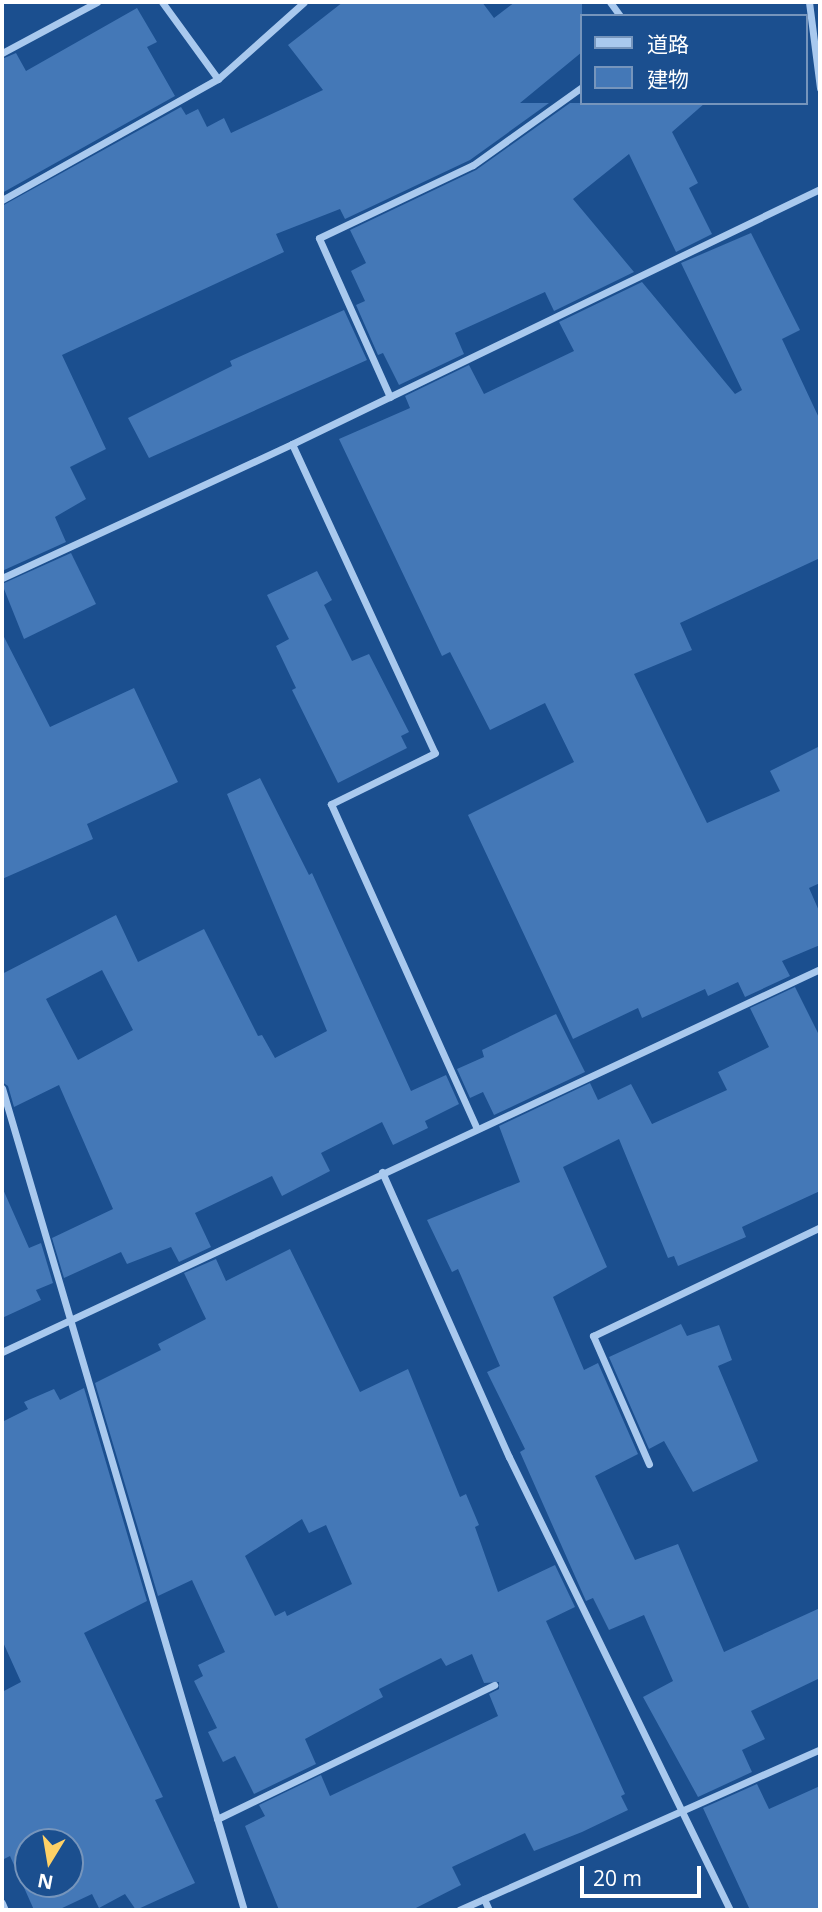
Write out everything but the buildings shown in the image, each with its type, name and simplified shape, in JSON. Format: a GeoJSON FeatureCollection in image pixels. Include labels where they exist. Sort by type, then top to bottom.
{"type":"FeatureCollection","features":[{"type":"Feature","properties":{"kind":"street"},"geometry":{"type":"LineString","coordinates":[[2,53],[97,2]]}},
{"type":"Feature","properties":{"kind":"street"},"geometry":{"type":"LineString","coordinates":[[162,2],[218,79]]}},
{"type":"Feature","properties":{"kind":"street"},"geometry":{"type":"LineString","coordinates":[[2,200],[218,79],[304,2]]}},
{"type":"Feature","properties":{"kind":"street"},"geometry":{"type":"LineString","coordinates":[[809,2],[820,88]]}},
{"type":"Feature","properties":{"kind":"street"},"geometry":{"type":"LineString","coordinates":[[390,397],[319,238],[473,165],[580,88]]}},
{"type":"Feature","properties":{"kind":"street"},"geometry":{"type":"LineString","coordinates":[[2,578],[292,444],[820,189]]}},
{"type":"Feature","properties":{"kind":"street"},"geometry":{"type":"LineString","coordinates":[[292,444],[435,753],[331,804],[476,1127]]}},
{"type":"Feature","properties":{"kind":"street"},"geometry":{"type":"LineString","coordinates":[[2,1352],[476,1127],[820,969]]}},
{"type":"Feature","properties":{"kind":"street"},"geometry":{"type":"LineString","coordinates":[[2,1088],[244,1910]]}},
{"type":"Feature","properties":{"kind":"street"},"geometry":{"type":"LineString","coordinates":[[382,1172],[509,1457],[730,1910]]}},
{"type":"Feature","properties":{"kind":"street"},"geometry":{"type":"LineString","coordinates":[[649,1464],[593,1336],[820,1227]]}},
{"type":"Feature","properties":{"kind":"street"},"geometry":{"type":"LineString","coordinates":[[217,1819],[494,1685]]}},
{"type":"Feature","properties":{"kind":"street"},"geometry":{"type":"LineString","coordinates":[[459,1910],[683,1814],[820,1749]]}},
{"type":"Feature","properties":{"kind":"street"},"geometry":{"type":"LineString","coordinates":[[484,1899],[489,1910]]}},
{"type":"Feature","properties":{"kind":"street"},"geometry":{"type":"LineString","coordinates":[[2,1903],[5,1910]]}}]}
